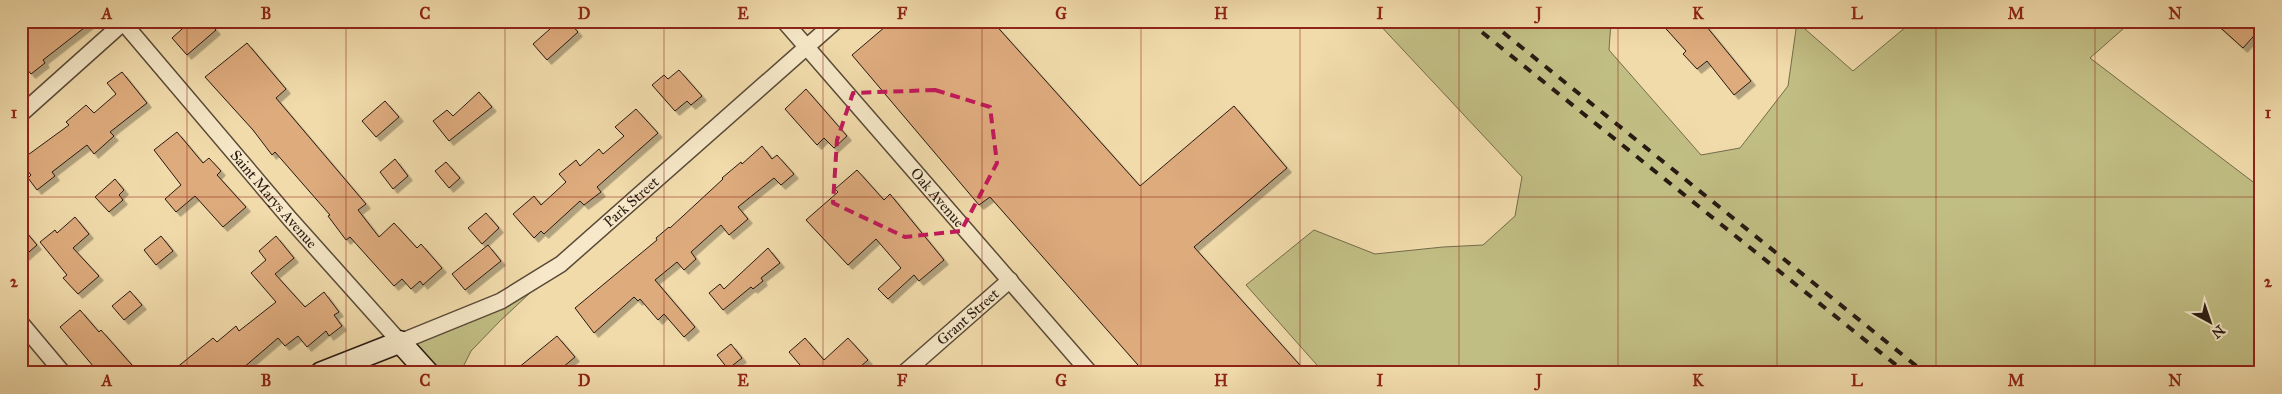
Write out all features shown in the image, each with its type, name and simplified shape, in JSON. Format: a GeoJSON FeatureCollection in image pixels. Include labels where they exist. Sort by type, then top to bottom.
{"type":"FeatureCollection","features":[{"type":"Feature","properties":{"kind":"main road"},"geometry":{"type":"LineString","coordinates":[[321,373],[400,342]]}},
{"type":"Feature","properties":{"kind":"main road","name":"Saint Marys Avenue"},"geometry":{"type":"LineString","coordinates":[[400,342],[428,373]]}},
{"type":"Feature","properties":{"kind":"street","name":"Oak Avenue"},"geometry":{"type":"LineString","coordinates":[[784,21],[1090,373]]}},
{"type":"Feature","properties":{"kind":"street","name":"Park Street"},"geometry":{"type":"LineString","coordinates":[[400,342],[501,301],[561,264],[836,21]]}},
{"type":"Feature","properties":{"kind":"street"},"geometry":{"type":"LineString","coordinates":[[21,114],[124,22]]}},
{"type":"Feature","properties":{"kind":"street","name":"Saint Marys Avenue"},"geometry":{"type":"LineString","coordinates":[[124,22],[294,224],[400,342]]}},
{"type":"Feature","properties":{"kind":"street","name":"Grant Street"},"geometry":{"type":"LineString","coordinates":[[904,373],[1010,280]]}},
{"type":"Feature","properties":{"kind":"street"},"geometry":{"type":"LineString","coordinates":[[21,323],[63,373]]}},
{"type":"Feature","properties":{"kind":"highlighted area"},"geometry":{"type":"Polygon","coordinates":[[[935,90],[990,107],[997,163],[961,231],[905,237],[833,203],[837,140],[853,93],[935,90]]]}},
{"type":"Feature","properties":{"kind":"shaded area"},"geometry":{"type":"Polygon","coordinates":[[[1376,21],[1611,21],[1609,50],[1701,155],[1740,148],[1788,86],[1797,22],[1853,71],[1913,21],[2132,21],[2090,58],[2261,188],[2261,373],[1324,373],[1246,285],[1314,230],[1375,254],[1483,245],[1515,216],[1522,177],[1376,21]]]}},
{"type":"Feature","properties":{"kind":"shaded area"},"geometry":{"type":"Polygon","coordinates":[[[561,264],[471,351],[460,373],[428,373],[400,342],[561,264]]]}},
{"type":"Feature","properties":{"kind":"building"},"geometry":{"type":"Polygon","coordinates":[[[28,21],[93,21],[43,60],[45,63],[31,74],[21,62],[21,27],[28,21]]]}},
{"type":"Feature","properties":{"kind":"building"},"geometry":{"type":"Polygon","coordinates":[[[191,21],[208,21],[216,30],[187,55],[172,38],[191,21]]]}},
{"type":"Feature","properties":{"kind":"building"},"geometry":{"type":"Polygon","coordinates":[[[559,21],[568,21],[578,32],[547,60],[533,44],[559,21]]]}},
{"type":"Feature","properties":{"kind":"building"},"geometry":{"type":"Polygon","coordinates":[[[892,21],[992,21],[1140,186],[1234,106],[1287,168],[1194,247],[1307,373],[1145,373],[990,197],[979,205],[852,55],[892,21]]]}},
{"type":"Feature","properties":{"kind":"building"},"geometry":{"type":"Polygon","coordinates":[[[1659,21],[1702,21],[1751,81],[1734,95],[1707,61],[1697,69],[1683,54],[1686,51],[1659,21]]]}},
{"type":"Feature","properties":{"kind":"building"},"geometry":{"type":"Polygon","coordinates":[[[2213,21],[2261,21],[2261,28],[2243,48],[2213,21]]]}},
{"type":"Feature","properties":{"kind":"building"},"geometry":{"type":"Polygon","coordinates":[[[247,43],[286,89],[276,98],[366,204],[358,210],[379,237],[394,223],[417,248],[421,244],[442,268],[423,285],[420,281],[411,289],[402,279],[394,286],[350,237],[346,240],[328,216],[330,215],[275,152],[272,155],[253,130],[205,77],[247,43]]]}},
{"type":"Feature","properties":{"kind":"building"},"geometry":{"type":"Polygon","coordinates":[[[679,70],[702,96],[691,105],[687,101],[675,111],[652,85],[664,75],[668,79],[679,70]]]}},
{"type":"Feature","properties":{"kind":"building"},"geometry":{"type":"Polygon","coordinates":[[[122,72],[147,103],[110,132],[114,136],[94,154],[87,145],[52,172],[55,176],[37,190],[28,178],[31,175],[21,163],[21,160],[69,125],[66,122],[86,105],[94,113],[116,94],[107,83],[122,72]]]}},
{"type":"Feature","properties":{"kind":"building"},"geometry":{"type":"Polygon","coordinates":[[[806,89],[847,136],[834,148],[824,138],[817,145],[785,109],[806,89]]]}},
{"type":"Feature","properties":{"kind":"building"},"geometry":{"type":"Polygon","coordinates":[[[479,92],[492,107],[449,141],[433,121],[447,110],[453,116],[479,92]]]}},
{"type":"Feature","properties":{"kind":"building"},"geometry":{"type":"Polygon","coordinates":[[[385,101],[399,117],[376,137],[362,121],[385,101]]]}},
{"type":"Feature","properties":{"kind":"building"},"geometry":{"type":"Polygon","coordinates":[[[636,109],[658,133],[597,187],[601,192],[584,205],[580,201],[544,234],[541,231],[534,238],[513,214],[534,196],[541,205],[566,182],[559,174],[576,160],[580,166],[599,149],[603,154],[624,136],[615,127],[636,109]]]}},
{"type":"Feature","properties":{"kind":"building"},"geometry":{"type":"Polygon","coordinates":[[[177,132],[203,163],[209,158],[221,171],[217,175],[246,207],[223,227],[195,196],[176,212],[165,199],[181,185],[154,150],[177,132]]]}},
{"type":"Feature","properties":{"kind":"building"},"geometry":{"type":"Polygon","coordinates":[[[762,146],[772,159],[777,155],[794,174],[781,185],[774,178],[738,207],[748,219],[729,235],[721,225],[691,252],[696,259],[684,270],[677,262],[655,280],[695,327],[684,337],[664,314],[658,320],[640,299],[638,301],[634,297],[594,333],[575,308],[657,240],[656,238],[670,228],[722,178],[741,162],[742,164],[762,146]]]}},
{"type":"Feature","properties":{"kind":"building"},"geometry":{"type":"Polygon","coordinates":[[[395,159],[408,176],[393,189],[380,172],[395,159]]]}},
{"type":"Feature","properties":{"kind":"building"},"geometry":{"type":"Polygon","coordinates":[[[446,162],[460,178],[449,188],[435,171],[446,162]]]}},
{"type":"Feature","properties":{"kind":"building"},"geometry":{"type":"Polygon","coordinates":[[[857,170],[884,200],[890,194],[944,260],[919,281],[914,275],[888,299],[878,289],[901,268],[876,239],[848,265],[806,220],[838,192],[835,189],[857,170]]]}},
{"type":"Feature","properties":{"kind":"building"},"geometry":{"type":"Polygon","coordinates":[[[115,179],[124,190],[119,195],[123,200],[109,212],[95,197],[115,179]]]}},
{"type":"Feature","properties":{"kind":"building"},"geometry":{"type":"Polygon","coordinates":[[[486,213],[499,228],[482,244],[468,228],[486,213]]]}},
{"type":"Feature","properties":{"kind":"building"},"geometry":{"type":"Polygon","coordinates":[[[75,217],[89,234],[73,248],[99,276],[78,294],[63,278],[67,275],[40,242],[55,230],[57,233],[75,217]]]}},
{"type":"Feature","properties":{"kind":"building"},"geometry":{"type":"Polygon","coordinates":[[[21,226],[37,245],[21,259],[21,226]]]}},
{"type":"Feature","properties":{"kind":"building"},"geometry":{"type":"Polygon","coordinates":[[[161,236],[173,251],[156,265],[144,250],[161,236]]]}},
{"type":"Feature","properties":{"kind":"building"},"geometry":{"type":"Polygon","coordinates":[[[276,236],[294,258],[275,274],[305,307],[324,292],[339,312],[334,315],[342,326],[329,336],[326,331],[307,347],[298,336],[285,346],[278,338],[243,368],[242,366],[233,373],[170,373],[213,338],[217,342],[236,326],[239,331],[276,302],[251,273],[266,260],[259,251],[276,236]]]}},
{"type":"Feature","properties":{"kind":"building"},"geometry":{"type":"Polygon","coordinates":[[[488,245],[501,261],[465,290],[452,274],[488,245]]]}},
{"type":"Feature","properties":{"kind":"building"},"geometry":{"type":"Polygon","coordinates":[[[768,248],[780,263],[761,278],[763,281],[753,289],[751,287],[723,310],[709,293],[720,284],[724,289],[768,248]]]}},
{"type":"Feature","properties":{"kind":"building"},"geometry":{"type":"Polygon","coordinates":[[[130,291],[142,305],[124,320],[112,306],[130,291]]]}},
{"type":"Feature","properties":{"kind":"building"},"geometry":{"type":"Polygon","coordinates":[[[80,310],[99,332],[101,330],[139,373],[99,373],[60,327],[80,310]]]}},
{"type":"Feature","properties":{"kind":"building"},"geometry":{"type":"Polygon","coordinates":[[[557,336],[575,357],[556,373],[512,373],[557,336]]]}},
{"type":"Feature","properties":{"kind":"building"},"geometry":{"type":"Polygon","coordinates":[[[805,338],[824,360],[848,338],[868,360],[853,373],[791,373],[800,365],[789,352],[805,338]]]}},
{"type":"Feature","properties":{"kind":"building"},"geometry":{"type":"Polygon","coordinates":[[[731,344],[742,358],[728,369],[717,355],[731,344]]]}},
{"type":"Feature","properties":{"kind":"railway"},"geometry":{"type":"LineString","coordinates":[[1468,21],[1906,373]]}},
{"type":"Feature","properties":{"kind":"railway"},"geometry":{"type":"LineString","coordinates":[[1489,21],[1925,373]]}}]}
